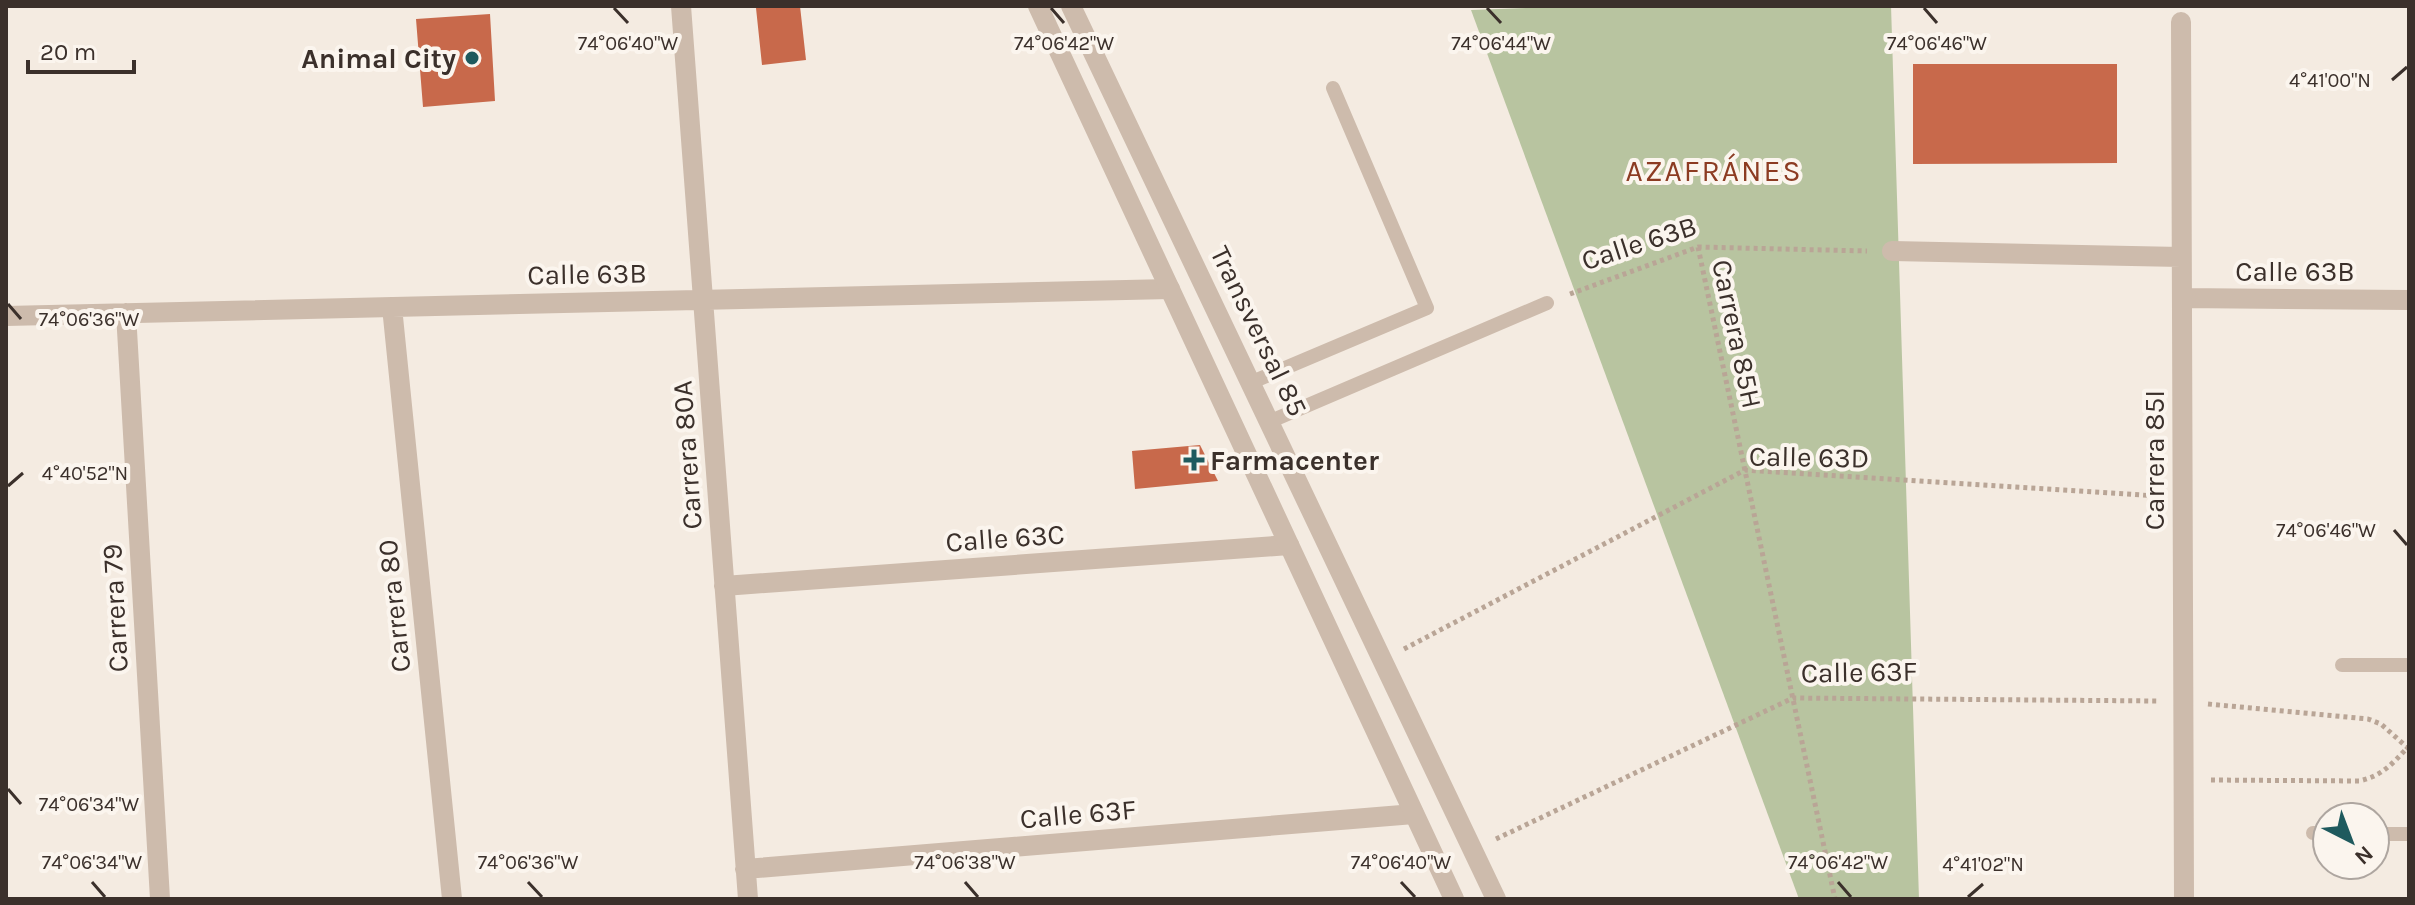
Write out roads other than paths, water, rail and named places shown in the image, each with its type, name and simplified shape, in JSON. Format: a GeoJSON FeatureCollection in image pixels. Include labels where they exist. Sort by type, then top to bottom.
{"type":"FeatureCollection","features":[{"type":"Feature","properties":{"kind":"street","name":"Carrera 80A"},"geometry":{"type":"LineString","coordinates":[[681,6],[748,899]]}},
{"type":"Feature","properties":{"kind":"street"},"geometry":{"type":"LineString","coordinates":[[1038,6],[1454,899]]}},
{"type":"Feature","properties":{"kind":"street","name":"Transversal 85"},"geometry":{"type":"LineString","coordinates":[[1071,6],[1496,899]]}},
{"type":"Feature","properties":{"kind":"street","name":"Carrera 85I"},"geometry":{"type":"LineString","coordinates":[[2181,22],[2184,899]]}},
{"type":"Feature","properties":{"kind":"street"},"geometry":{"type":"LineString","coordinates":[[1892,251],[2181,257]]}},
{"type":"Feature","properties":{"kind":"street","name":"Calle 63B"},"geometry":{"type":"LineString","coordinates":[[6,316],[1170,289]]}},
{"type":"Feature","properties":{"kind":"street","name":"Calle 63B"},"geometry":{"type":"LineString","coordinates":[[2182,298],[2409,300]]}},
{"type":"Feature","properties":{"kind":"street","name":"Carrera 80"},"geometry":{"type":"LineString","coordinates":[[392,307],[452,899]]}},
{"type":"Feature","properties":{"kind":"street","name":"Carrera 79"},"geometry":{"type":"LineString","coordinates":[[126,313],[160,899]]}},
{"type":"Feature","properties":{"kind":"street"},"geometry":{"type":"LineString","coordinates":[[1238,435],[1271,421]]}},
{"type":"Feature","properties":{"kind":"street","name":"Calle 63C"},"geometry":{"type":"LineString","coordinates":[[724,586],[1289,545]]}},
{"type":"Feature","properties":{"kind":"street","name":"Calle 63F"},"geometry":{"type":"LineString","coordinates":[[745,869],[1414,814]]}},
{"type":"Feature","properties":{"kind":"lane"},"geometry":{"type":"LineString","coordinates":[[1252,382],[1427,308],[1333,88]]}},
{"type":"Feature","properties":{"kind":"lane"},"geometry":{"type":"LineString","coordinates":[[1271,421],[1547,303]]}},
{"type":"Feature","properties":{"kind":"lane"},"geometry":{"type":"LineString","coordinates":[[2342,665],[2409,665]]}},
{"type":"Feature","properties":{"kind":"place","name":"Animal City"},"geometry":{"type":"Point","coordinates":[472,58]}},
{"type":"Feature","properties":{"kind":"place","name":"Farmacenter"},"geometry":{"type":"Point","coordinates":[1194,460]}},
{"type":"Feature","properties":{"kind":"district","name":"AZAFRÁNES"},"geometry":{"type":"Point","coordinates":[1714,171]}}]}
